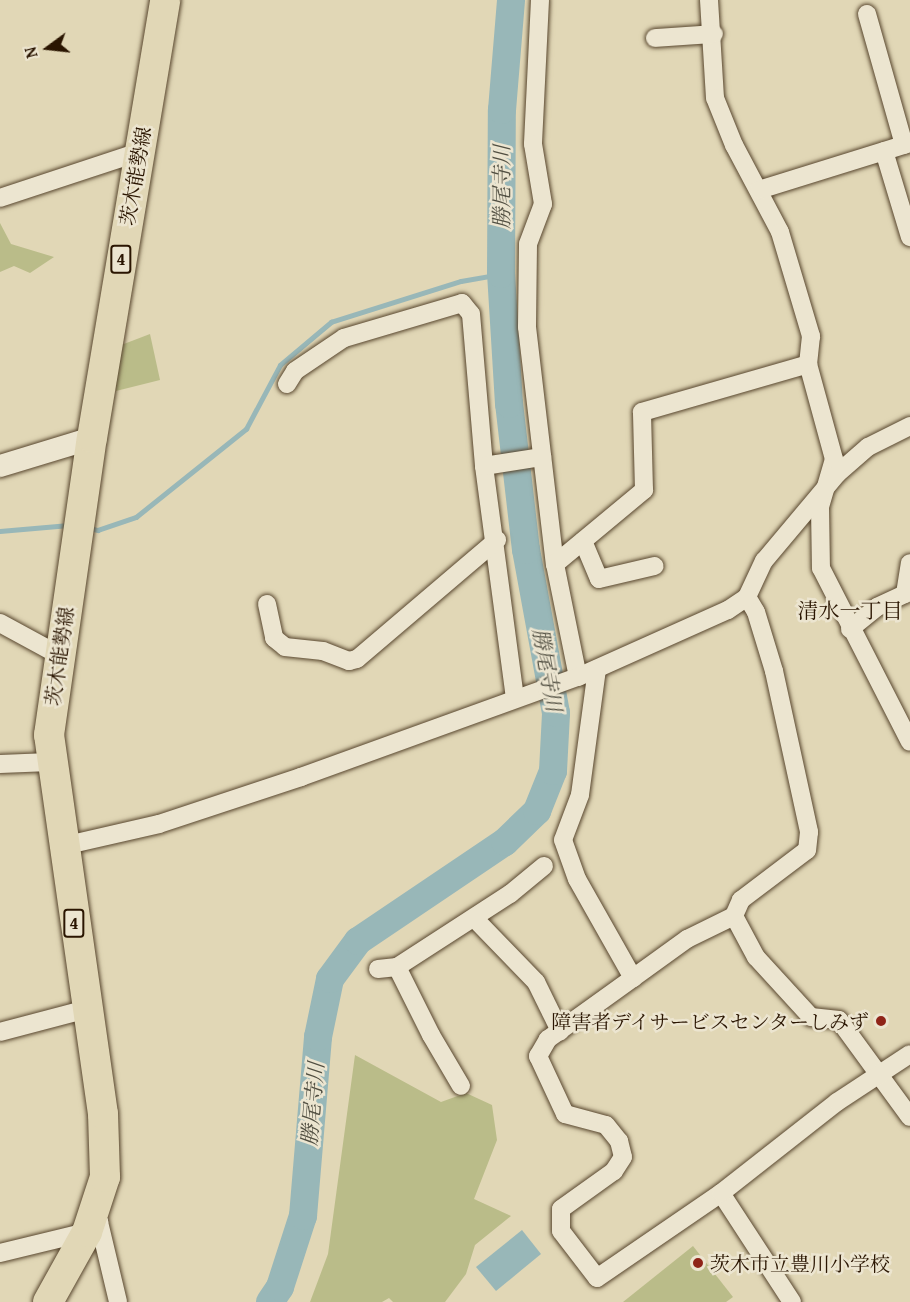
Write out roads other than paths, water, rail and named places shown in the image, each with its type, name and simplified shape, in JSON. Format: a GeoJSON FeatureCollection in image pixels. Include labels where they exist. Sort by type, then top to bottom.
{"type":"FeatureCollection","features":[{"type":"Feature","properties":{"kind":"main road","name":"茨木能勢線"},"geometry":{"type":"LineString","coordinates":[[48,1302],[89,1226],[105,1177],[103,1114],[50,762],[49,735],[92,438],[165,0]]}},
{"type":"Feature","properties":{"kind":"street"},"geometry":{"type":"LineString","coordinates":[[540,0],[533,144],[543,204],[528,244],[527,327],[555,564],[578,677]]}},
{"type":"Feature","properties":{"kind":"street"},"geometry":{"type":"LineString","coordinates":[[709,0],[714,34],[715,98],[734,146],[780,232],[811,336],[808,363],[834,459],[820,507],[821,568],[850,629],[910,742]]}},
{"type":"Feature","properties":{"kind":"street"},"geometry":{"type":"LineString","coordinates":[[759,190],[907,144],[867,14]]}},
{"type":"Feature","properties":{"kind":"street"},"geometry":{"type":"LineString","coordinates":[[655,38],[714,34]]}},
{"type":"Feature","properties":{"kind":"street"},"geometry":{"type":"LineString","coordinates":[[884,151],[908,246]]}},
{"type":"Feature","properties":{"kind":"street"},"geometry":{"type":"LineString","coordinates":[[0,198],[139,152]]}},
{"type":"Feature","properties":{"kind":"street"},"geometry":{"type":"LineString","coordinates":[[287,384],[295,371],[344,338],[462,303],[471,314],[484,466],[497,540],[515,697]]}},
{"type":"Feature","properties":{"kind":"street"},"geometry":{"type":"LineString","coordinates":[[555,564],[644,490],[642,412],[808,363]]}},
{"type":"Feature","properties":{"kind":"street"},"geometry":{"type":"LineString","coordinates":[[63,846],[170,820],[301,777],[515,697],[578,677],[747,597],[764,561],[826,486],[868,447],[910,426]]}},
{"type":"Feature","properties":{"kind":"street"},"geometry":{"type":"LineString","coordinates":[[0,466],[92,438]]}},
{"type":"Feature","properties":{"kind":"street"},"geometry":{"type":"LineString","coordinates":[[484,466],[542,457]]}},
{"type":"Feature","properties":{"kind":"street"},"geometry":{"type":"LineString","coordinates":[[267,604],[274,638],[285,647],[323,651],[349,661],[357,659],[497,540]]}},
{"type":"Feature","properties":{"kind":"street"},"geometry":{"type":"LineString","coordinates":[[583,541],[598,579],[655,566]]}},
{"type":"Feature","properties":{"kind":"street"},"geometry":{"type":"LineString","coordinates":[[850,629],[878,607],[905,594],[910,563]]}},
{"type":"Feature","properties":{"kind":"street"},"geometry":{"type":"LineString","coordinates":[[747,597],[756,612],[774,671],[809,832],[807,850],[741,900],[734,916],[687,939],[548,1040],[538,1056],[566,1114],[606,1125],[623,1150],[614,1171],[561,1209],[558,1218],[561,1231],[597,1278],[721,1193],[837,1102],[910,1054]]}},
{"type":"Feature","properties":{"kind":"street"},"geometry":{"type":"LineString","coordinates":[[0,623],[59,655]]}},
{"type":"Feature","properties":{"kind":"street"},"geometry":{"type":"LineString","coordinates":[[597,669],[580,795],[563,840],[577,879],[633,978]]}},
{"type":"Feature","properties":{"kind":"street"},"geometry":{"type":"LineString","coordinates":[[0,764],[50,762]]}},
{"type":"Feature","properties":{"kind":"street"},"geometry":{"type":"LineString","coordinates":[[378,969],[398,967],[474,918],[544,866]]}},
{"type":"Feature","properties":{"kind":"street"},"geometry":{"type":"LineString","coordinates":[[734,916],[756,957],[811,1017],[839,1020],[910,1117]]}},
{"type":"Feature","properties":{"kind":"street"},"geometry":{"type":"LineString","coordinates":[[474,918],[536,982],[560,1031]]}},
{"type":"Feature","properties":{"kind":"street"},"geometry":{"type":"LineString","coordinates":[[398,967],[430,1035],[461,1086]]}},
{"type":"Feature","properties":{"kind":"street"},"geometry":{"type":"LineString","coordinates":[[0,1032],[87,1009]]}},
{"type":"Feature","properties":{"kind":"street"},"geometry":{"type":"LineString","coordinates":[[721,1193],[792,1302]]}},
{"type":"Feature","properties":{"kind":"street"},"geometry":{"type":"LineString","coordinates":[[0,1253],[99,1222],[118,1302]]}},
{"type":"Feature","properties":{"kind":"water"},"geometry":{"type":"Polygon","coordinates":[[[522,1230],[541,1254],[496,1291],[476,1267],[522,1230]]]}},
{"type":"Feature","properties":{"kind":"waterway","name":"勝尾寺川"},"geometry":{"type":"LineString","coordinates":[[270,1302],[280,1287],[303,1216],[318,1037],[330,979],[358,941],[505,842],[537,811],[553,771],[556,713],[526,550],[509,404],[501,274],[502,110],[511,0]]}},
{"type":"Feature","properties":{"kind":"waterway"},"geometry":{"type":"LineString","coordinates":[[89,528],[98,530],[136,517],[246,429],[280,365],[331,322],[461,281],[501,274]]}},
{"type":"Feature","properties":{"kind":"waterway"},"geometry":{"type":"LineString","coordinates":[[0,531],[69,525]]}},
{"type":"Feature","properties":{"kind":"place","name":"障害者デイサービスセンターしみず"},"geometry":{"type":"Point","coordinates":[881,1021]}},
{"type":"Feature","properties":{"kind":"place","name":"茨木市立豊川小学校"},"geometry":{"type":"Point","coordinates":[698,1263]}},
{"type":"Feature","properties":{"kind":"district","name":"清水一丁目"},"geometry":{"type":"Point","coordinates":[850,611]}}]}
